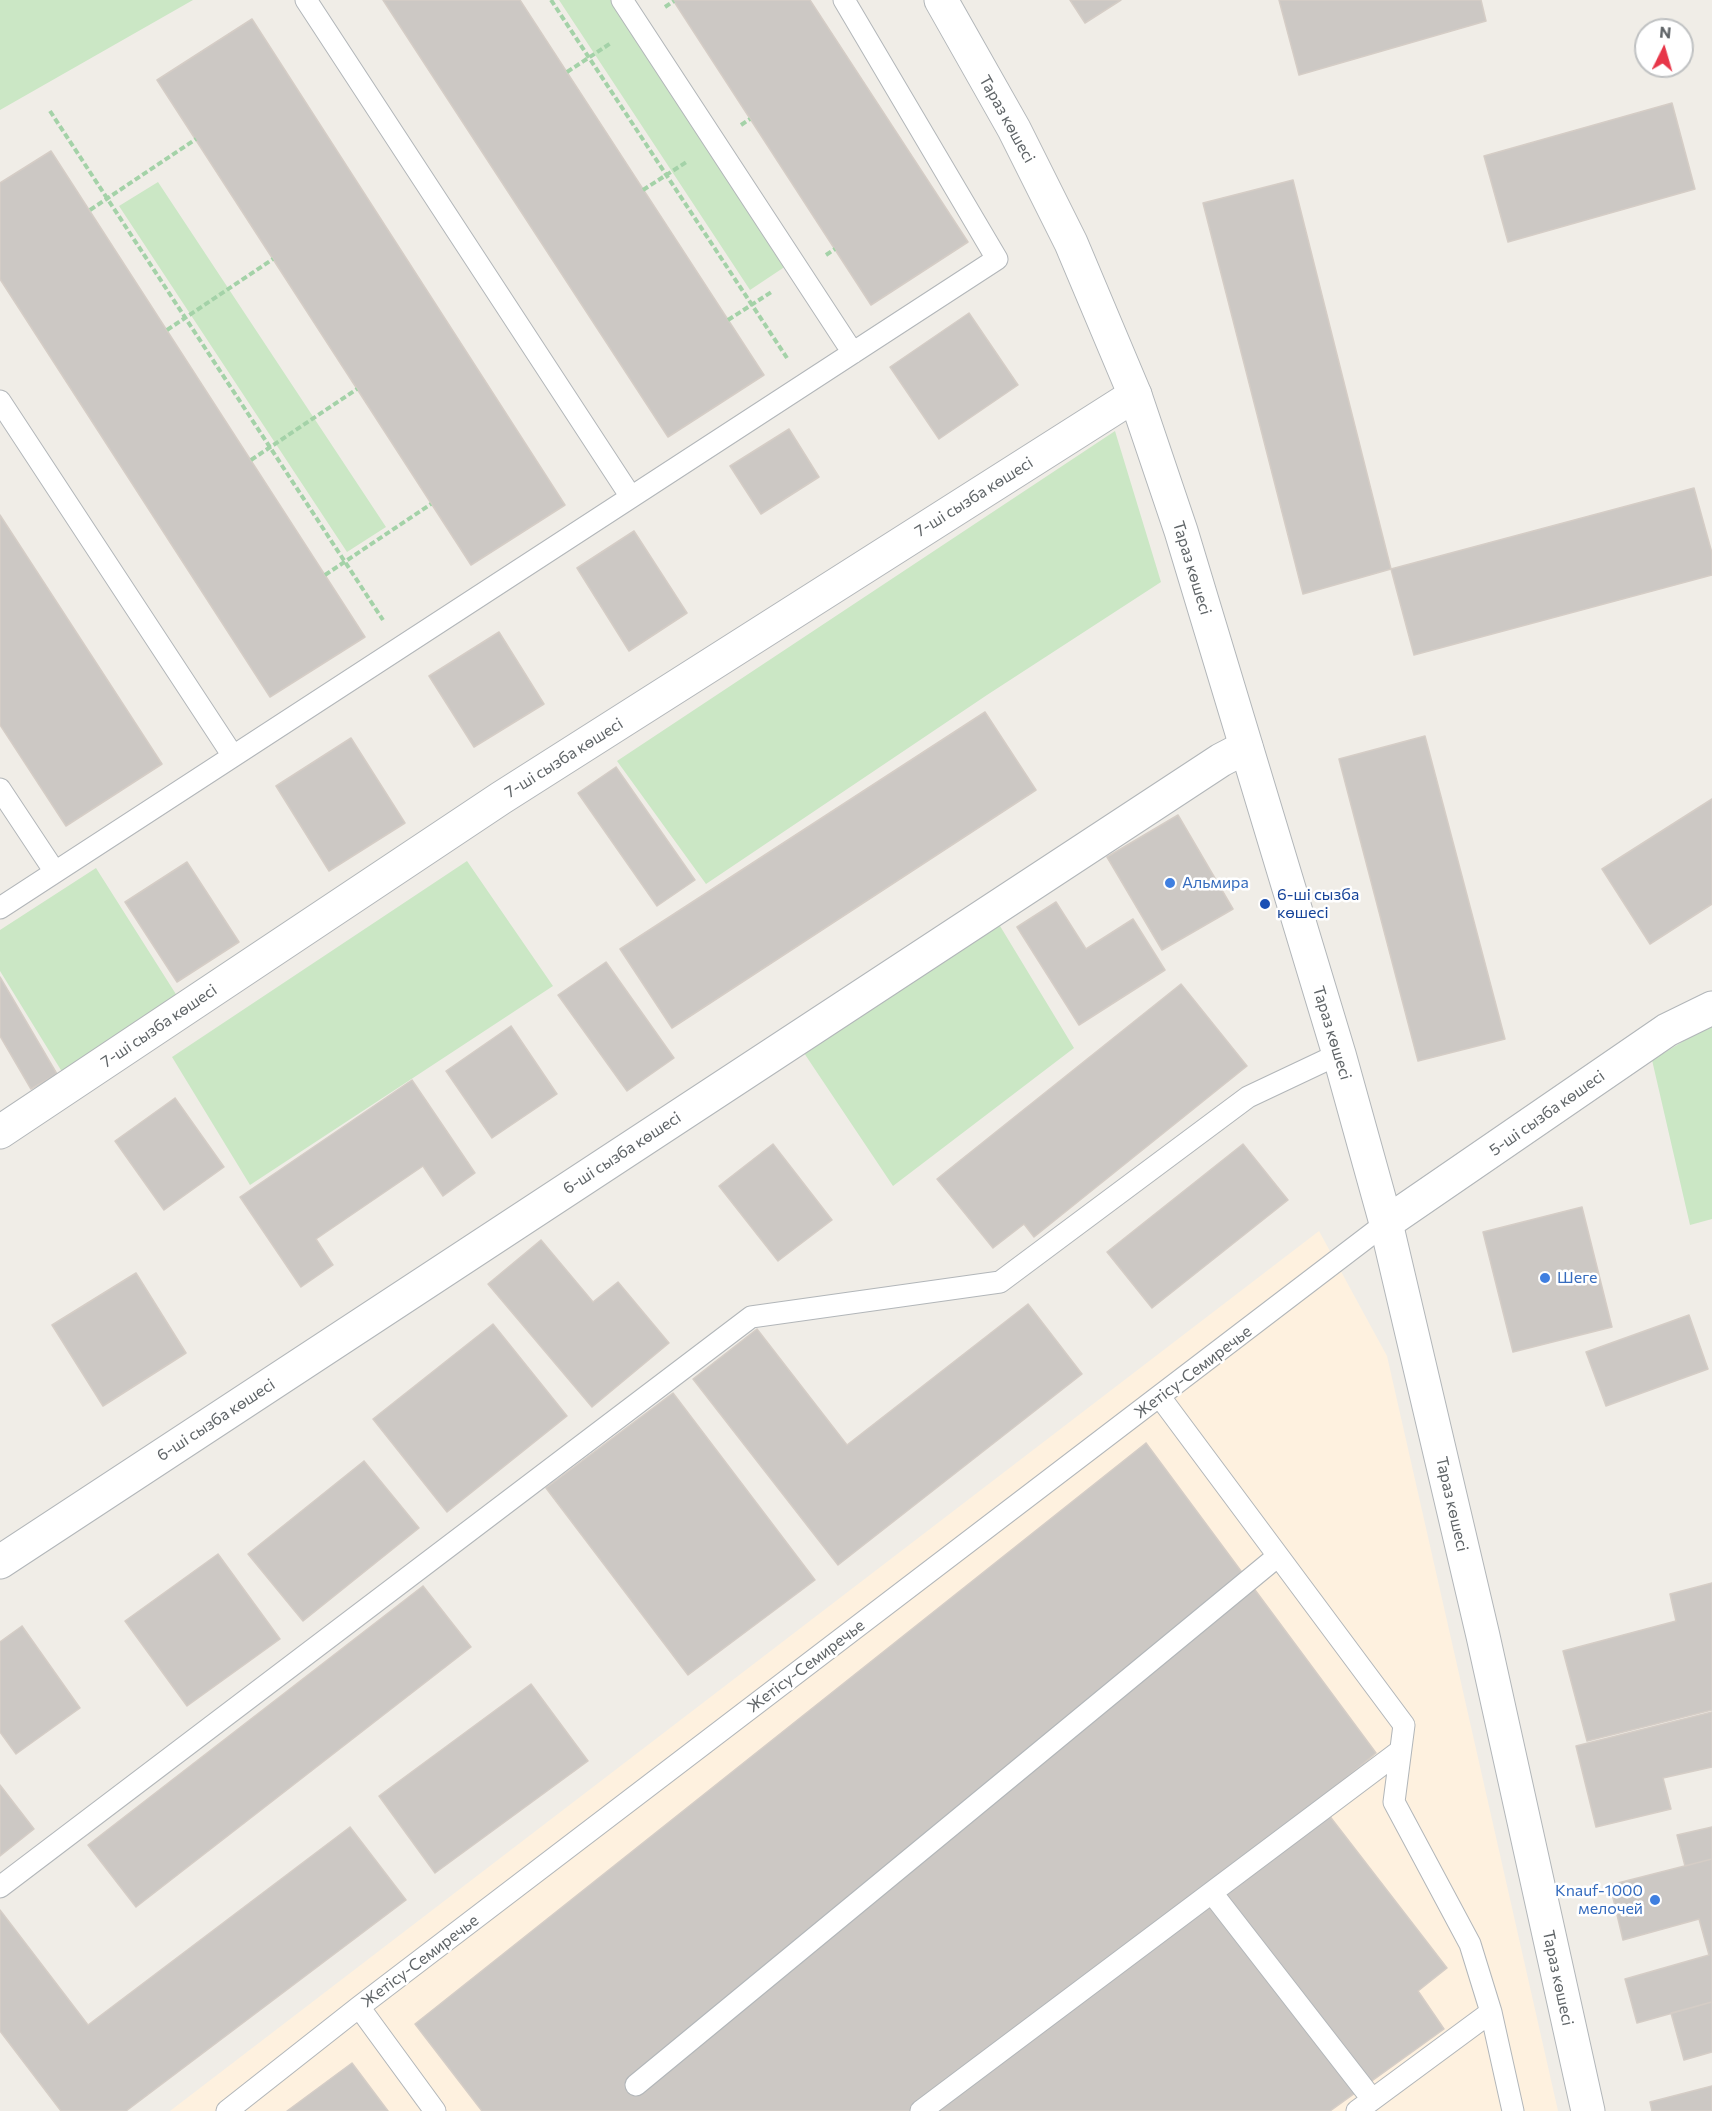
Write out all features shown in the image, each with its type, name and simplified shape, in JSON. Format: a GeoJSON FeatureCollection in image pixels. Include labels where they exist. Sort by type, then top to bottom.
{"type":"FeatureCollection","features":[{"type":"Feature","properties":{"kind":"street","name":"Тараз көшесі"},"geometry":{"type":"LineString","coordinates":[[941,0],[1046,192],[1097,302],[1135,394],[1181,531],[1339,1054],[1386,1223],[1483,1636],[1588,2111]]}},
{"type":"Feature","properties":{"kind":"street","name":"7-ші сызба көшесі"},"geometry":{"type":"LineString","coordinates":[[0,1132],[501,798],[1135,394]]}},
{"type":"Feature","properties":{"kind":"street","name":"6-ші сызба көшесі"},"geometry":{"type":"LineString","coordinates":[[0,1562],[1221,760],[1246,747]]}},
{"type":"Feature","properties":{"kind":"street","name":"5-ші сызба көшесі"},"geometry":{"type":"LineString","coordinates":[[1386,1223],[1667,1030],[1712,1008]]}},
{"type":"Feature","properties":{"kind":"lane"},"geometry":{"type":"LineString","coordinates":[[306,0],[631,497]]}},
{"type":"Feature","properties":{"kind":"lane"},"geometry":{"type":"LineString","coordinates":[[622,0],[853,353]]}},
{"type":"Feature","properties":{"kind":"lane"},"geometry":{"type":"LineString","coordinates":[[0,908],[997,259],[844,0]]}},
{"type":"Feature","properties":{"kind":"lane"},"geometry":{"type":"LineString","coordinates":[[0,401],[234,756]]}},
{"type":"Feature","properties":{"kind":"lane"},"geometry":{"type":"LineString","coordinates":[[0,789],[55,872]]}},
{"type":"Feature","properties":{"kind":"lane"},"geometry":{"type":"LineString","coordinates":[[0,1887],[752,1317],[1000,1282],[1248,1096],[1339,1054]]}},
{"type":"Feature","properties":{"kind":"lane","name":"Жетісу-Семиречье"},"geometry":{"type":"LineString","coordinates":[[227,2111],[359,2007],[1386,1223]]}},
{"type":"Feature","properties":{"kind":"lane"},"geometry":{"type":"LineString","coordinates":[[1160,1397],[1404,1725],[1394,1802],[1470,1944],[1491,2012],[1513,2111]]}},
{"type":"Feature","properties":{"kind":"lane"},"geometry":{"type":"LineString","coordinates":[[636,2085],[1278,1556]]}},
{"type":"Feature","properties":{"kind":"lane"},"geometry":{"type":"LineString","coordinates":[[921,2111],[1400,1751]]}},
{"type":"Feature","properties":{"kind":"lane"},"geometry":{"type":"LineString","coordinates":[[1212,1893],[1365,2105],[1491,2012]]}},
{"type":"Feature","properties":{"kind":"lane"},"geometry":{"type":"LineString","coordinates":[[359,2007],[435,2111]]}},
{"type":"Feature","properties":{"kind":"path"},"geometry":{"type":"LineString","coordinates":[[551,0],[805,385]]}},
{"type":"Feature","properties":{"kind":"path"},"geometry":{"type":"LineString","coordinates":[[50,111],[401,648]]}},
{"type":"Feature","properties":{"kind":"path"},"geometry":{"type":"LineString","coordinates":[[90,210],[196,139]]}},
{"type":"Feature","properties":{"kind":"path"},"geometry":{"type":"LineString","coordinates":[[167,330],[273,259]]}},
{"type":"Feature","properties":{"kind":"path"},"geometry":{"type":"LineString","coordinates":[[251,460],[357,389]]}},
{"type":"Feature","properties":{"kind":"path"},"geometry":{"type":"LineString","coordinates":[[325,575],[431,504]]}},
{"type":"Feature","properties":{"kind":"shaded area"},"geometry":{"type":"Polygon","coordinates":[[[1319,1231],[1387,1356],[1558,2111],[170,2111],[1319,1231]]]}},
{"type":"Feature","properties":{"kind":"green space"},"geometry":{"type":"Polygon","coordinates":[[[0,0],[193,0],[0,110],[0,0]]]}},
{"type":"Feature","properties":{"kind":"green space"},"geometry":{"type":"Polygon","coordinates":[[[559,0],[615,0],[789,264],[750,290],[559,0]]]}},
{"type":"Feature","properties":{"kind":"green space"},"geometry":{"type":"Polygon","coordinates":[[[158,182],[386,527],[347,552],[119,206],[158,182]]]}},
{"type":"Feature","properties":{"kind":"green space"},"geometry":{"type":"Polygon","coordinates":[[[1115,431],[1161,582],[987,695],[706,884],[617,761],[1115,431]]]}},
{"type":"Feature","properties":{"kind":"green space"},"geometry":{"type":"Polygon","coordinates":[[[467,861],[553,986],[250,1185],[172,1057],[467,861]]]}},
{"type":"Feature","properties":{"kind":"green space"},"geometry":{"type":"Polygon","coordinates":[[[96,868],[179,999],[64,1075],[0,971],[0,930],[96,868]]]}},
{"type":"Feature","properties":{"kind":"green space"},"geometry":{"type":"Polygon","coordinates":[[[997,921],[1074,1048],[893,1186],[802,1050],[997,921]]]}},
{"type":"Feature","properties":{"kind":"green space"},"geometry":{"type":"Polygon","coordinates":[[[1712,1024],[1712,1219],[1690,1225],[1652,1060],[1712,1024]]]}},
{"type":"Feature","properties":{"kind":"building"},"geometry":{"type":"Polygon","coordinates":[[[383,0],[520,0],[764,375],[668,437],[383,0]]]}},
{"type":"Feature","properties":{"kind":"building"},"geometry":{"type":"Polygon","coordinates":[[[673,0],[810,0],[968,242],[871,305],[673,0]]]}},
{"type":"Feature","properties":{"kind":"building"},"geometry":{"type":"Polygon","coordinates":[[[1070,0],[1121,0],[1085,23],[1070,0]]]}},
{"type":"Feature","properties":{"kind":"building"},"geometry":{"type":"Polygon","coordinates":[[[1279,0],[1481,0],[1486,21],[1299,75],[1279,0]]]}},
{"type":"Feature","properties":{"kind":"building"},"geometry":{"type":"Polygon","coordinates":[[[252,19],[565,505],[471,565],[157,80],[252,19]]]}},
{"type":"Feature","properties":{"kind":"building"},"geometry":{"type":"Polygon","coordinates":[[[1672,103],[1695,189],[1508,242],[1484,156],[1672,103]]]}},
{"type":"Feature","properties":{"kind":"building"},"geometry":{"type":"Polygon","coordinates":[[[51,151],[365,637],[270,697],[0,279],[0,183],[51,151]]]}},
{"type":"Feature","properties":{"kind":"building"},"geometry":{"type":"Polygon","coordinates":[[[1293,180],[1391,569],[1303,594],[1203,203],[1293,180]]]}},
{"type":"Feature","properties":{"kind":"building"},"geometry":{"type":"Polygon","coordinates":[[[969,313],[1018,385],[939,439],[890,367],[969,313]]]}},
{"type":"Feature","properties":{"kind":"building"},"geometry":{"type":"Polygon","coordinates":[[[789,429],[819,477],[761,514],[730,466],[789,429]]]}},
{"type":"Feature","properties":{"kind":"building"},"geometry":{"type":"Polygon","coordinates":[[[1694,488],[1712,553],[1712,575],[1414,655],[1391,569],[1694,488]]]}},
{"type":"Feature","properties":{"kind":"building"},"geometry":{"type":"Polygon","coordinates":[[[0,515],[162,764],[66,826],[0,725],[0,515]]]}},
{"type":"Feature","properties":{"kind":"building"},"geometry":{"type":"Polygon","coordinates":[[[634,531],[687,613],[629,651],[577,568],[634,531]]]}},
{"type":"Feature","properties":{"kind":"building"},"geometry":{"type":"Polygon","coordinates":[[[499,632],[544,704],[474,747],[429,676],[499,632]]]}},
{"type":"Feature","properties":{"kind":"building"},"geometry":{"type":"Polygon","coordinates":[[[985,712],[1036,790],[672,1028],[620,949],[985,712]]]}},
{"type":"Feature","properties":{"kind":"building"},"geometry":{"type":"Polygon","coordinates":[[[1425,736],[1505,1039],[1418,1061],[1339,759],[1425,736]]]}},
{"type":"Feature","properties":{"kind":"building"},"geometry":{"type":"Polygon","coordinates":[[[351,738],[405,823],[329,871],[276,786],[351,738]]]}},
{"type":"Feature","properties":{"kind":"building"},"geometry":{"type":"Polygon","coordinates":[[[616,767],[695,880],[657,906],[578,793],[616,767]]]}},
{"type":"Feature","properties":{"kind":"building"},"geometry":{"type":"Polygon","coordinates":[[[1712,799],[1712,904],[1650,944],[1602,869],[1712,799]]]}},
{"type":"Feature","properties":{"kind":"building","name":"Альмира"},"geometry":{"type":"Polygon","coordinates":[[[1178,815],[1233,909],[1162,950],[1107,857],[1178,815]]]}},
{"type":"Feature","properties":{"kind":"building"},"geometry":{"type":"Polygon","coordinates":[[[187,862],[239,942],[177,982],[125,902],[187,862]]]}},
{"type":"Feature","properties":{"kind":"building"},"geometry":{"type":"Polygon","coordinates":[[[1056,902],[1086,949],[1133,919],[1165,970],[1079,1025],[1017,927],[1056,902]]]}},
{"type":"Feature","properties":{"kind":"building"},"geometry":{"type":"Polygon","coordinates":[[[606,962],[674,1058],[627,1091],[558,995],[606,962]]]}},
{"type":"Feature","properties":{"kind":"building"},"geometry":{"type":"Polygon","coordinates":[[[0,977],[57,1074],[31,1089],[0,1036],[0,977]]]}},
{"type":"Feature","properties":{"kind":"building"},"geometry":{"type":"Polygon","coordinates":[[[1181,984],[1247,1066],[1034,1237],[1024,1224],[993,1248],[937,1179],[1181,984]]]}},
{"type":"Feature","properties":{"kind":"building"},"geometry":{"type":"Polygon","coordinates":[[[511,1026],[557,1094],[492,1138],[446,1071],[511,1026]]]}},
{"type":"Feature","properties":{"kind":"building"},"geometry":{"type":"Polygon","coordinates":[[[412,1080],[475,1173],[443,1196],[423,1166],[316,1239],[333,1265],[301,1287],[240,1197],[412,1080]]]}},
{"type":"Feature","properties":{"kind":"building"},"geometry":{"type":"Polygon","coordinates":[[[175,1098],[224,1167],[164,1210],[115,1141],[175,1098]]]}},
{"type":"Feature","properties":{"kind":"building"},"geometry":{"type":"Polygon","coordinates":[[[773,1144],[832,1220],[778,1261],[719,1186],[773,1144]]]}},
{"type":"Feature","properties":{"kind":"building"},"geometry":{"type":"Polygon","coordinates":[[[1243,1144],[1288,1200],[1152,1308],[1107,1252],[1243,1144]]]}},
{"type":"Feature","properties":{"kind":"building"},"geometry":{"type":"Polygon","coordinates":[[[1582,1207],[1612,1327],[1513,1352],[1483,1232],[1582,1207]]]}},
{"type":"Feature","properties":{"kind":"building"},"geometry":{"type":"Polygon","coordinates":[[[541,1240],[593,1302],[618,1282],[669,1343],[592,1407],[488,1284],[541,1240]]]}},
{"type":"Feature","properties":{"kind":"building"},"geometry":{"type":"Polygon","coordinates":[[[136,1273],[186,1353],[103,1406],[52,1325],[136,1273]]]}},
{"type":"Feature","properties":{"kind":"building"},"geometry":{"type":"Polygon","coordinates":[[[1028,1304],[1082,1374],[838,1565],[693,1379],[757,1329],[847,1445],[1028,1304]]]}},
{"type":"Feature","properties":{"kind":"building"},"geometry":{"type":"Polygon","coordinates":[[[1689,1315],[1708,1369],[1606,1406],[1586,1352],[1689,1315]]]}},
{"type":"Feature","properties":{"kind":"building"},"geometry":{"type":"Polygon","coordinates":[[[493,1324],[567,1416],[447,1512],[373,1419],[493,1324]]]}},
{"type":"Feature","properties":{"kind":"building"},"geometry":{"type":"Polygon","coordinates":[[[673,1393],[815,1580],[688,1675],[546,1488],[673,1393]]]}},
{"type":"Feature","properties":{"kind":"building"},"geometry":{"type":"Polygon","coordinates":[[[1146,1443],[1376,1753],[1318,1801],[1447,1968],[1418,1991],[1444,2029],[1330,2111],[482,2111],[415,2024],[1146,1443]]]}},
{"type":"Feature","properties":{"kind":"building"},"geometry":{"type":"Polygon","coordinates":[[[364,1461],[419,1528],[303,1621],[248,1554],[364,1461]]]}},
{"type":"Feature","properties":{"kind":"building"},"geometry":{"type":"Polygon","coordinates":[[[218,1554],[280,1639],[187,1706],[125,1621],[218,1554]]]}},
{"type":"Feature","properties":{"kind":"building"},"geometry":{"type":"Polygon","coordinates":[[[1712,1583],[1712,1710],[1587,1741],[1563,1651],[1676,1621],[1670,1594],[1712,1583]]]}},
{"type":"Feature","properties":{"kind":"building"},"geometry":{"type":"Polygon","coordinates":[[[423,1586],[471,1647],[136,1907],[88,1845],[423,1586]]]}},
{"type":"Feature","properties":{"kind":"building"},"geometry":{"type":"Polygon","coordinates":[[[22,1626],[80,1708],[16,1754],[0,1732],[0,1642],[22,1626]]]}},
{"type":"Feature","properties":{"kind":"building"},"geometry":{"type":"Polygon","coordinates":[[[531,1684],[588,1761],[435,1873],[379,1796],[531,1684]]]}},
{"type":"Feature","properties":{"kind":"building"},"geometry":{"type":"Polygon","coordinates":[[[1712,1712],[1712,1767],[1663,1778],[1671,1809],[1596,1827],[1576,1746],[1712,1712]]]}},
{"type":"Feature","properties":{"kind":"building"},"geometry":{"type":"Polygon","coordinates":[[[0,1785],[34,1829],[0,1856],[0,1785]]]}},
{"type":"Feature","properties":{"kind":"building"},"geometry":{"type":"Polygon","coordinates":[[[350,1827],[406,1900],[126,2111],[61,2111],[0,2031],[0,1910],[88,2025],[350,1827]]]}},
{"type":"Feature","properties":{"kind":"building"},"geometry":{"type":"Polygon","coordinates":[[[1712,1827],[1712,1859],[1685,1866],[1677,1835],[1712,1827]]]}},
{"type":"Feature","properties":{"kind":"building"},"geometry":{"type":"Polygon","coordinates":[[[1712,1859],[1712,2002],[1637,2023],[1625,1979],[1709,1955],[1699,1919],[1623,1940],[1610,1885],[1712,1859]]]}},
{"type":"Feature","properties":{"kind":"building"},"geometry":{"type":"Polygon","coordinates":[[[1712,2002],[1712,2052],[1684,2060],[1671,2013],[1712,2002]]]}},
{"type":"Feature","properties":{"kind":"building"},"geometry":{"type":"Polygon","coordinates":[[[352,2063],[388,2111],[287,2111],[352,2063]]]}},
{"type":"Feature","properties":{"kind":"building"},"geometry":{"type":"Polygon","coordinates":[[[1712,2086],[1712,2111],[1652,2111],[1650,2102],[1712,2086]]]}},
{"type":"Feature","properties":{"kind":"place","name":"Альмира"},"geometry":{"type":"Point","coordinates":[1170,883]}},
{"type":"Feature","properties":{"kind":"place","name":"6-ші сызба көшесі"},"geometry":{"type":"Point","coordinates":[1265,904]}},
{"type":"Feature","properties":{"kind":"place","name":"Шеге"},"geometry":{"type":"Point","coordinates":[1545,1278]}},
{"type":"Feature","properties":{"kind":"place","name":"Knauf-1000 мелочей"},"geometry":{"type":"Point","coordinates":[1655,1900]}}]}
